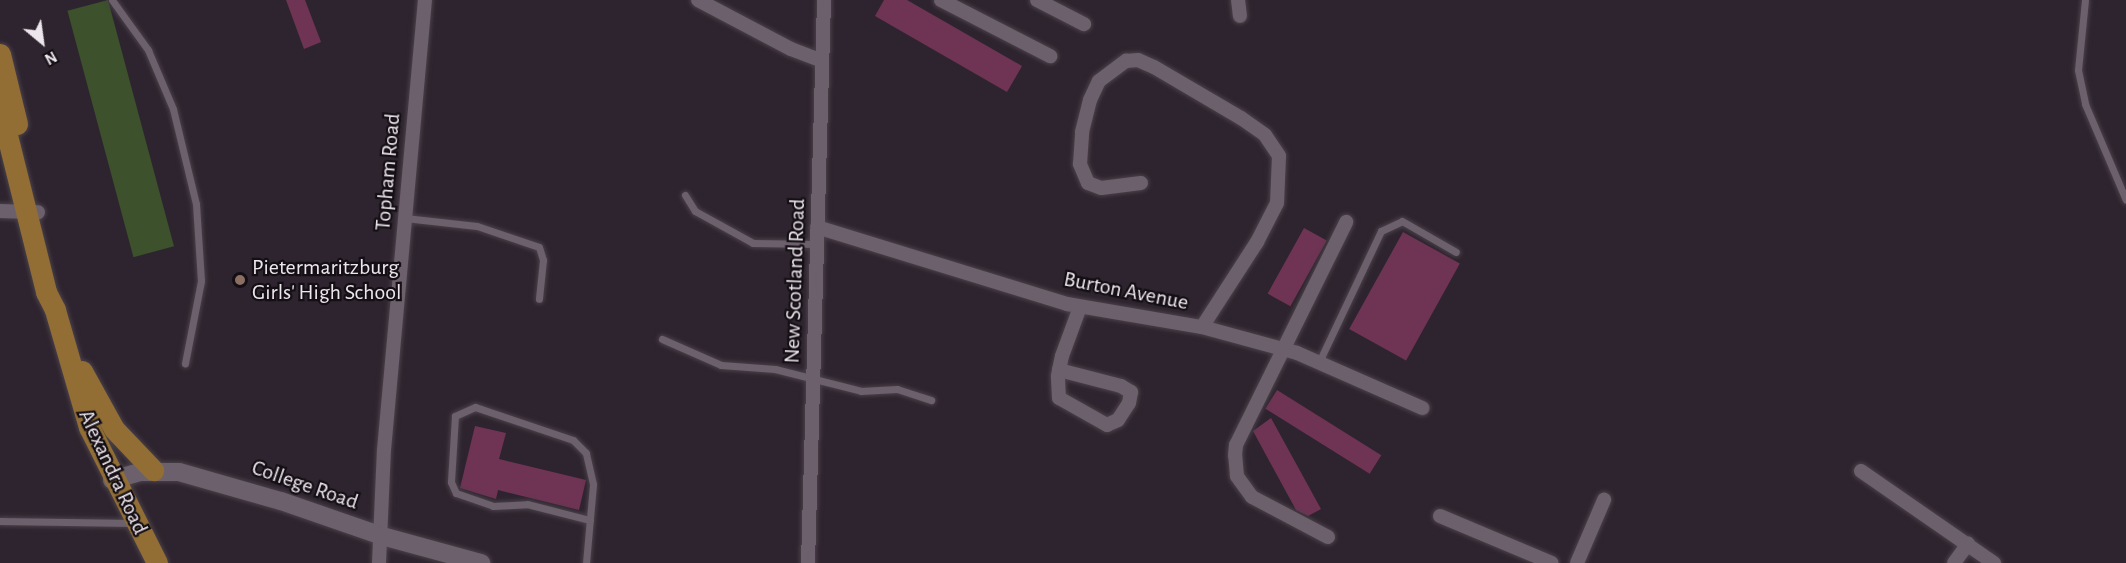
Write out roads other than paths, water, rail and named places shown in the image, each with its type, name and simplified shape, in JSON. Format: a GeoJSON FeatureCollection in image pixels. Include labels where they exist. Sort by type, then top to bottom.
{"type":"FeatureCollection","features":[{"type":"Feature","properties":{"kind":"main road","name":"Alexandra Road"},"geometry":{"type":"LineString","coordinates":[[0,54],[46,292],[56,310],[89,427],[112,480],[157,563]]}},
{"type":"Feature","properties":{"kind":"main road","name":"Alexandra Road"},"geometry":{"type":"LineString","coordinates":[[0,107],[32,212]]}},
{"type":"Feature","properties":{"kind":"main road"},"geometry":{"type":"LineString","coordinates":[[63,336],[114,429],[153,470]]}},
{"type":"Feature","properties":{"kind":"street","name":"Topham Road"},"geometry":{"type":"LineString","coordinates":[[379,563],[382,536],[384,450],[425,0]]}},
{"type":"Feature","properties":{"kind":"street"},"geometry":{"type":"LineString","coordinates":[[698,0],[790,50],[822,61]]}},
{"type":"Feature","properties":{"kind":"street","name":"New Scotland Road"},"geometry":{"type":"LineString","coordinates":[[808,563],[824,0]]}},
{"type":"Feature","properties":{"kind":"street"},"geometry":{"type":"LineString","coordinates":[[941,0],[1050,56]]}},
{"type":"Feature","properties":{"kind":"street"},"geometry":{"type":"LineString","coordinates":[[1036,0],[1084,24]]}},
{"type":"Feature","properties":{"kind":"street"},"geometry":{"type":"LineString","coordinates":[[1239,0],[1240,16]]}},
{"type":"Feature","properties":{"kind":"street"},"geometry":{"type":"LineString","coordinates":[[1141,183],[1101,188],[1088,183],[1080,164],[1082,132],[1090,100],[1099,81],[1125,60],[1138,60],[1154,67],[1241,118],[1265,135],[1279,156],[1277,203],[1257,242],[1202,327]]}},
{"type":"Feature","properties":{"kind":"street"},"geometry":{"type":"LineString","coordinates":[[0,211],[32,212]]}},
{"type":"Feature","properties":{"kind":"street"},"geometry":{"type":"LineString","coordinates":[[1328,537],[1252,497],[1237,476],[1236,444],[1346,222]]}},
{"type":"Feature","properties":{"kind":"street","name":"Burton Avenue"},"geometry":{"type":"LineString","coordinates":[[817,227],[1080,307],[1202,327],[1284,349],[1319,362],[1422,408]]}},
{"type":"Feature","properties":{"kind":"street"},"geometry":{"type":"LineString","coordinates":[[1059,370],[1121,386],[1131,392],[1129,403],[1118,420],[1107,425],[1059,398],[1059,370],[1080,307]]}},
{"type":"Feature","properties":{"kind":"street","name":"College Road"},"geometry":{"type":"LineString","coordinates":[[112,480],[153,470],[212,479],[382,536],[481,563]]}},
{"type":"Feature","properties":{"kind":"street"},"geometry":{"type":"LineString","coordinates":[[1861,471],[1994,563]]}},
{"type":"Feature","properties":{"kind":"street"},"geometry":{"type":"LineString","coordinates":[[1577,563],[1604,500]]}},
{"type":"Feature","properties":{"kind":"street"},"geometry":{"type":"LineString","coordinates":[[1440,516],[1552,563]]}},
{"type":"Feature","properties":{"kind":"street"},"geometry":{"type":"LineString","coordinates":[[1954,563],[1968,544]]}},
{"type":"Feature","properties":{"kind":"lane"},"geometry":{"type":"LineString","coordinates":[[112,0],[148,50],[185,147],[196,204],[201,281],[185,363]]}},
{"type":"Feature","properties":{"kind":"lane"},"geometry":{"type":"LineString","coordinates":[[2085,0],[2078,70],[2085,104],[2126,200]]}},
{"type":"Feature","properties":{"kind":"lane"},"geometry":{"type":"LineString","coordinates":[[685,195],[696,211],[753,243],[817,244]]}},
{"type":"Feature","properties":{"kind":"lane"},"geometry":{"type":"LineString","coordinates":[[405,218],[477,226],[538,247],[543,253],[539,299]]}},
{"type":"Feature","properties":{"kind":"lane"},"geometry":{"type":"LineString","coordinates":[[1319,362],[1381,231],[1402,221],[1456,252]]}},
{"type":"Feature","properties":{"kind":"lane"},"geometry":{"type":"LineString","coordinates":[[662,339],[721,365],[775,369],[861,391],[897,389],[931,400]]}},
{"type":"Feature","properties":{"kind":"lane"},"geometry":{"type":"LineString","coordinates":[[586,563],[590,519],[591,465],[573,440],[475,406],[455,416],[451,482],[456,493],[493,506],[527,504],[590,519]]}},
{"type":"Feature","properties":{"kind":"lane"},"geometry":{"type":"LineString","coordinates":[[0,521],[136,524]]}},
{"type":"Feature","properties":{"kind":"place","name":"Pietermaritzburg Girls' High School"},"geometry":{"type":"Point","coordinates":[240,280]}}]}
